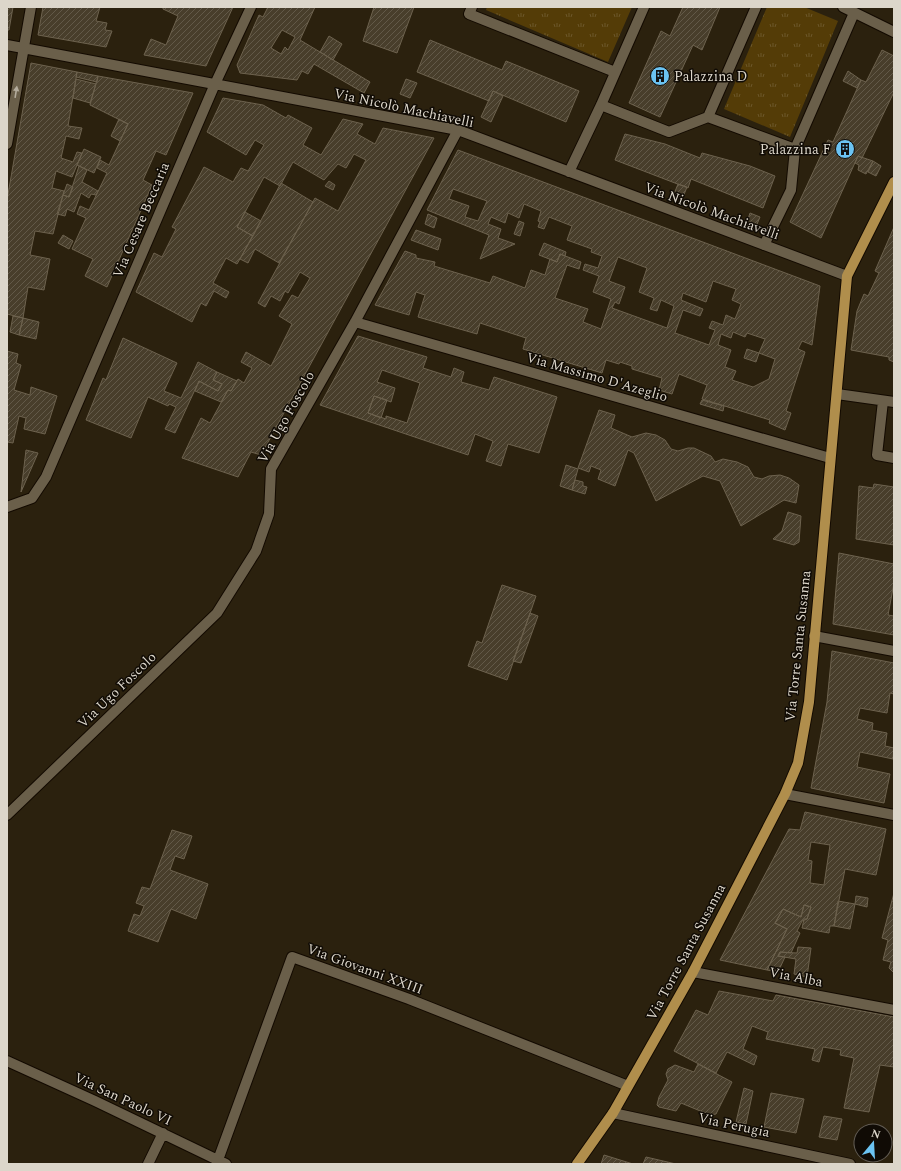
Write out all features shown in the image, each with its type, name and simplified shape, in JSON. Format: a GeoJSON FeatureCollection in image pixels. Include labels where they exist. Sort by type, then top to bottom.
{"type":"FeatureCollection","features":[{"type":"Feature","properties":{"kind":"main road","name":"Via Torre Santa Susanna"},"geometry":{"type":"LineString","coordinates":[[577,1164],[613,1113],[693,972],[785,794],[798,763],[810,702],[814,636],[847,276],[894,182]]}},
{"type":"Feature","properties":{"kind":"street"},"geometry":{"type":"LineString","coordinates":[[7,144],[31,7]]}},
{"type":"Feature","properties":{"kind":"street","name":"Via Cesare Beccaria"},"geometry":{"type":"LineString","coordinates":[[7,507],[32,498],[46,477],[215,84],[252,7]]}},
{"type":"Feature","properties":{"kind":"street"},"geometry":{"type":"LineString","coordinates":[[472,7],[469,14],[615,72]]}},
{"type":"Feature","properties":{"kind":"street"},"geometry":{"type":"LineString","coordinates":[[569,172],[601,105],[644,7]]}},
{"type":"Feature","properties":{"kind":"street"},"geometry":{"type":"LineString","coordinates":[[708,117],[756,7]]}},
{"type":"Feature","properties":{"kind":"street"},"geometry":{"type":"LineString","coordinates":[[843,7],[894,32]]}},
{"type":"Feature","properties":{"kind":"street"},"geometry":{"type":"LineString","coordinates":[[764,245],[791,190],[795,149],[854,13]]}},
{"type":"Feature","properties":{"kind":"street","name":"Via Nicolò Machiavelli"},"geometry":{"type":"LineString","coordinates":[[7,45],[458,130],[847,276]]}},
{"type":"Feature","properties":{"kind":"street"},"geometry":{"type":"LineString","coordinates":[[601,105],[669,132],[708,117],[795,149]]}},
{"type":"Feature","properties":{"kind":"street","name":"Via Ugo Foscolo"},"geometry":{"type":"LineString","coordinates":[[7,815],[217,613],[256,551],[269,514],[271,469],[355,322],[458,130]]}},
{"type":"Feature","properties":{"kind":"street","name":"Via Massimo D'Azeglio"},"geometry":{"type":"LineString","coordinates":[[355,322],[830,458]]}},
{"type":"Feature","properties":{"kind":"street"},"geometry":{"type":"LineString","coordinates":[[837,394],[894,402]]}},
{"type":"Feature","properties":{"kind":"street"},"geometry":{"type":"LineString","coordinates":[[882,400],[877,455],[894,458]]}},
{"type":"Feature","properties":{"kind":"street"},"geometry":{"type":"LineString","coordinates":[[814,636],[894,652]]}},
{"type":"Feature","properties":{"kind":"street"},"geometry":{"type":"LineString","coordinates":[[785,794],[894,815]]}},
{"type":"Feature","properties":{"kind":"street","name":"Via Giovanni XXIII"},"geometry":{"type":"LineString","coordinates":[[222,1162],[292,957],[409,999],[628,1086]]}},
{"type":"Feature","properties":{"kind":"street","name":"Via Alba"},"geometry":{"type":"LineString","coordinates":[[693,972],[894,1010]]}},
{"type":"Feature","properties":{"kind":"street","name":"Via San Paolo VI"},"geometry":{"type":"LineString","coordinates":[[7,1061],[222,1162]]}},
{"type":"Feature","properties":{"kind":"street","name":"Via Perugia"},"geometry":{"type":"LineString","coordinates":[[613,1113],[850,1164]]}},
{"type":"Feature","properties":{"kind":"street"},"geometry":{"type":"LineString","coordinates":[[148,1164],[163,1133]]}},
{"type":"Feature","properties":{"kind":"green space"},"geometry":{"type":"Polygon","coordinates":[[[487,7],[632,7],[608,62],[486,10],[487,7]]]}},
{"type":"Feature","properties":{"kind":"green space"},"geometry":{"type":"Polygon","coordinates":[[[767,7],[804,7],[838,21],[790,137],[724,109],[767,7]]]}},
{"type":"Feature","properties":{"kind":"building"},"geometry":{"type":"Polygon","coordinates":[[[7,7],[13,7],[9,30],[7,30],[7,7]]]}},
{"type":"Feature","properties":{"kind":"building"},"geometry":{"type":"Polygon","coordinates":[[[43,7],[100,7],[96,21],[107,23],[105,30],[112,31],[106,47],[38,35],[43,7]]]}},
{"type":"Feature","properties":{"kind":"building"},"geometry":{"type":"Polygon","coordinates":[[[163,7],[233,7],[206,66],[144,55],[151,39],[166,45],[178,16],[163,9],[163,7]]]}},
{"type":"Feature","properties":{"kind":"building"},"geometry":{"type":"Polygon","coordinates":[[[268,7],[315,7],[300,40],[370,82],[364,93],[314,64],[308,74],[302,71],[297,80],[240,73],[237,65],[259,15],[263,17],[268,7]],[[282,30],[271,48],[281,54],[285,47],[288,50],[295,37],[282,30]]]}},
{"type":"Feature","properties":{"kind":"building"},"geometry":{"type":"Polygon","coordinates":[[[374,7],[414,7],[397,53],[363,41],[374,7]]]}},
{"type":"Feature","properties":{"kind":"building","name":"Palazzina D"},"geometry":{"type":"Polygon","coordinates":[[[683,7],[720,7],[702,50],[693,45],[660,117],[629,103],[661,31],[670,36],[683,7]]]}},
{"type":"Feature","properties":{"kind":"building"},"geometry":{"type":"Polygon","coordinates":[[[329,36],[342,44],[333,60],[320,52],[329,36]]]}},
{"type":"Feature","properties":{"kind":"building"},"geometry":{"type":"Polygon","coordinates":[[[430,40],[502,70],[506,61],[579,91],[566,122],[493,91],[489,101],[417,72],[430,40]]]}},
{"type":"Feature","properties":{"kind":"building","name":"Palazzina F"},"geometry":{"type":"Polygon","coordinates":[[[882,50],[894,56],[894,94],[862,158],[858,156],[821,238],[790,222],[828,140],[833,142],[861,80],[866,82],[882,50]]]}},
{"type":"Feature","properties":{"kind":"building"},"geometry":{"type":"Polygon","coordinates":[[[31,63],[77,72],[68,126],[82,128],[79,139],[66,136],[61,158],[73,162],[77,152],[82,153],[72,177],[56,171],[52,188],[64,191],[53,234],[35,231],[30,255],[50,259],[44,290],[28,287],[23,318],[7,314],[7,200],[31,63]]]}},
{"type":"Feature","properties":{"kind":"building"},"geometry":{"type":"Polygon","coordinates":[[[848,71],[861,80],[857,88],[843,81],[848,71]]]}},
{"type":"Feature","properties":{"kind":"building"},"geometry":{"type":"Polygon","coordinates":[[[77,72],[98,76],[97,82],[76,77],[77,72]]]}},
{"type":"Feature","properties":{"kind":"building"},"geometry":{"type":"Polygon","coordinates":[[[98,76],[193,93],[166,155],[156,151],[143,180],[152,185],[107,287],[85,276],[93,259],[72,249],[86,218],[77,214],[80,206],[89,210],[107,173],[97,168],[100,160],[109,165],[128,124],[90,105],[98,76]]]}},
{"type":"Feature","properties":{"kind":"building"},"geometry":{"type":"Polygon","coordinates":[[[76,79],[96,84],[90,103],[73,98],[76,79]]]}},
{"type":"Feature","properties":{"kind":"building"},"geometry":{"type":"Polygon","coordinates":[[[406,79],[417,83],[410,98],[400,94],[406,79]]]}},
{"type":"Feature","properties":{"kind":"building"},"geometry":{"type":"Polygon","coordinates":[[[493,91],[503,96],[491,122],[481,117],[493,91]]]}},
{"type":"Feature","properties":{"kind":"building"},"geometry":{"type":"Polygon","coordinates":[[[223,98],[263,105],[286,118],[288,115],[312,128],[303,145],[321,155],[343,119],[363,124],[357,134],[375,144],[383,128],[434,138],[261,455],[251,452],[238,477],[182,458],[201,418],[210,423],[228,390],[231,391],[238,379],[244,383],[252,368],[241,362],[246,352],[271,366],[292,324],[279,316],[292,295],[298,298],[310,278],[300,272],[288,293],[285,291],[280,301],[271,296],[265,307],[258,303],[315,198],[338,211],[366,160],[354,154],[346,168],[338,164],[324,180],[293,162],[280,186],[264,177],[237,227],[253,236],[237,264],[226,258],[213,283],[229,292],[226,298],[214,291],[206,306],[201,303],[192,322],[136,292],[154,253],[162,257],[176,229],[172,227],[204,167],[233,182],[241,168],[248,171],[264,145],[255,140],[246,155],[207,132],[223,98]]]}},
{"type":"Feature","properties":{"kind":"building"},"geometry":{"type":"Polygon","coordinates":[[[119,119],[128,124],[120,141],[111,136],[119,119]]]}},
{"type":"Feature","properties":{"kind":"building"},"geometry":{"type":"Polygon","coordinates":[[[625,134],[665,144],[700,158],[702,153],[750,166],[775,176],[763,208],[691,179],[688,188],[615,160],[625,134]]]}},
{"type":"Feature","properties":{"kind":"building"},"geometry":{"type":"Polygon","coordinates":[[[84,149],[101,157],[94,173],[77,165],[84,149]]]}},
{"type":"Feature","properties":{"kind":"building"},"geometry":{"type":"Polygon","coordinates":[[[458,150],[820,286],[812,345],[802,341],[798,349],[805,352],[786,411],[791,413],[785,430],[769,423],[770,420],[702,399],[707,385],[679,374],[672,394],[659,390],[662,378],[632,369],[632,366],[620,362],[619,364],[606,360],[602,373],[523,349],[526,338],[480,323],[477,334],[418,317],[425,295],[416,292],[409,315],[375,305],[405,251],[416,255],[416,258],[435,262],[434,266],[490,283],[493,276],[525,288],[531,270],[545,275],[550,259],[557,262],[560,254],[581,262],[579,269],[567,265],[555,298],[588,309],[583,322],[601,329],[611,299],[593,292],[599,276],[583,270],[585,264],[598,268],[602,256],[591,252],[592,249],[567,240],[572,226],[549,217],[544,229],[538,227],[541,211],[524,204],[519,218],[508,213],[505,223],[491,217],[488,224],[501,229],[498,238],[515,244],[480,259],[489,235],[427,210],[458,150]],[[453,189],[449,199],[469,206],[465,217],[478,221],[487,201],[453,189]],[[618,257],[609,281],[625,287],[619,304],[615,302],[612,308],[667,328],[674,306],[661,300],[657,311],[650,309],[654,298],[639,292],[647,268],[618,257]],[[713,281],[706,302],[683,293],[681,300],[703,309],[700,316],[683,310],[675,333],[709,345],[715,330],[709,328],[712,321],[723,325],[726,315],[735,319],[741,304],[732,300],[736,289],[713,281]],[[733,332],[731,338],[721,334],[718,345],[731,350],[725,367],[736,371],[732,380],[753,387],[769,379],[775,359],[759,353],[765,339],[747,333],[745,337],[733,332]]]}},
{"type":"Feature","properties":{"kind":"building"},"geometry":{"type":"Polygon","coordinates":[[[858,156],[873,161],[866,174],[858,170],[859,165],[855,163],[858,156]]]}},
{"type":"Feature","properties":{"kind":"building"},"geometry":{"type":"Polygon","coordinates":[[[873,161],[881,166],[876,176],[868,172],[873,161]]]}},
{"type":"Feature","properties":{"kind":"building"},"geometry":{"type":"Polygon","coordinates":[[[79,166],[87,170],[82,182],[98,191],[96,195],[91,194],[89,198],[81,193],[74,212],[67,209],[65,216],[57,214],[63,195],[69,197],[79,166]]]}},
{"type":"Feature","properties":{"kind":"building"},"geometry":{"type":"Polygon","coordinates":[[[329,181],[335,185],[333,190],[325,186],[329,181]]]}},
{"type":"Feature","properties":{"kind":"building"},"geometry":{"type":"Polygon","coordinates":[[[281,183],[313,202],[279,263],[255,249],[248,263],[240,259],[281,183]]]}},
{"type":"Feature","properties":{"kind":"building"},"geometry":{"type":"Polygon","coordinates":[[[67,184],[73,187],[69,197],[63,195],[67,184]]]}},
{"type":"Feature","properties":{"kind":"building"},"geometry":{"type":"Polygon","coordinates":[[[678,184],[687,187],[683,197],[674,194],[678,184]]]}},
{"type":"Feature","properties":{"kind":"building"},"geometry":{"type":"Polygon","coordinates":[[[245,212],[261,221],[253,236],[237,227],[245,212]]]}},
{"type":"Feature","properties":{"kind":"building"},"geometry":{"type":"Polygon","coordinates":[[[750,213],[760,217],[755,229],[746,225],[750,213]]]}},
{"type":"Feature","properties":{"kind":"building"},"geometry":{"type":"Polygon","coordinates":[[[428,214],[437,218],[434,228],[425,224],[428,214]]]}},
{"type":"Feature","properties":{"kind":"building"},"geometry":{"type":"Polygon","coordinates":[[[519,221],[524,223],[520,236],[514,234],[519,221]]]}},
{"type":"Feature","properties":{"kind":"building"},"geometry":{"type":"Polygon","coordinates":[[[894,227],[894,362],[889,360],[889,357],[851,350],[857,311],[864,294],[868,296],[879,273],[875,271],[894,227]]]}},
{"type":"Feature","properties":{"kind":"building"},"geometry":{"type":"Polygon","coordinates":[[[416,230],[441,239],[438,250],[411,240],[416,230]]]}},
{"type":"Feature","properties":{"kind":"building"},"geometry":{"type":"Polygon","coordinates":[[[63,235],[73,241],[69,249],[58,243],[63,235]]]}},
{"type":"Feature","properties":{"kind":"building"},"geometry":{"type":"Polygon","coordinates":[[[544,243],[566,252],[565,256],[560,254],[557,262],[539,255],[544,243]]]}},
{"type":"Feature","properties":{"kind":"building"},"geometry":{"type":"Polygon","coordinates":[[[13,316],[23,318],[19,335],[10,332],[13,316]]]}},
{"type":"Feature","properties":{"kind":"building"},"geometry":{"type":"Polygon","coordinates":[[[23,318],[39,322],[36,339],[19,335],[23,318]]]}},
{"type":"Feature","properties":{"kind":"building"},"geometry":{"type":"Polygon","coordinates":[[[358,336],[427,357],[423,368],[451,377],[454,368],[464,372],[461,382],[489,390],[494,377],[557,397],[539,453],[508,444],[501,466],[486,461],[493,441],[475,434],[468,455],[320,405],[358,336]],[[382,370],[377,382],[395,388],[391,402],[374,396],[368,413],[386,419],[386,416],[407,423],[420,383],[382,370]]]}},
{"type":"Feature","properties":{"kind":"building"},"geometry":{"type":"Polygon","coordinates":[[[123,338],[177,363],[164,391],[181,398],[198,362],[217,372],[213,380],[222,384],[218,391],[199,381],[175,433],[165,429],[176,407],[169,404],[168,406],[148,397],[131,438],[86,420],[103,378],[106,380],[123,338]]]}},
{"type":"Feature","properties":{"kind":"building"},"geometry":{"type":"Polygon","coordinates":[[[747,349],[759,353],[756,362],[744,358],[747,349]]]}},
{"type":"Feature","properties":{"kind":"building"},"geometry":{"type":"Polygon","coordinates":[[[7,351],[18,354],[16,363],[21,365],[14,390],[30,395],[31,387],[57,396],[45,434],[24,429],[26,418],[19,416],[13,443],[7,442],[7,351]]]}},
{"type":"Feature","properties":{"kind":"building"},"geometry":{"type":"Polygon","coordinates":[[[217,372],[237,381],[231,391],[228,390],[221,402],[195,391],[199,381],[218,391],[222,384],[213,380],[217,372]]]}},
{"type":"Feature","properties":{"kind":"building"},"geometry":{"type":"Polygon","coordinates":[[[374,396],[387,400],[381,418],[368,413],[374,396]]]}},
{"type":"Feature","properties":{"kind":"building"},"geometry":{"type":"Polygon","coordinates":[[[702,400],[724,406],[723,411],[700,404],[702,400]]]}},
{"type":"Feature","properties":{"kind":"building"},"geometry":{"type":"Polygon","coordinates":[[[599,410],[615,415],[611,428],[632,437],[646,433],[656,435],[665,440],[671,449],[678,451],[694,448],[711,456],[715,462],[723,459],[737,462],[748,467],[754,477],[762,479],[769,476],[780,475],[789,478],[799,485],[796,503],[784,500],[741,526],[720,481],[703,476],[656,501],[634,453],[628,450],[615,486],[598,479],[601,470],[591,466],[589,472],[578,468],[599,410]]]}},
{"type":"Feature","properties":{"kind":"building"},"geometry":{"type":"Polygon","coordinates":[[[26,450],[38,453],[21,492],[26,450]]]}},
{"type":"Feature","properties":{"kind":"building"},"geometry":{"type":"Polygon","coordinates":[[[566,465],[578,469],[572,490],[560,486],[566,465]]]}},
{"type":"Feature","properties":{"kind":"building"},"geometry":{"type":"Polygon","coordinates":[[[575,480],[583,482],[583,486],[587,487],[585,494],[572,490],[575,480]]]}},
{"type":"Feature","properties":{"kind":"building"},"geometry":{"type":"Polygon","coordinates":[[[874,484],[894,487],[894,545],[856,539],[859,486],[873,488],[874,484]]]}},
{"type":"Feature","properties":{"kind":"building"},"geometry":{"type":"Polygon","coordinates":[[[788,512],[801,516],[799,542],[794,545],[773,539],[782,531],[788,512]]]}},
{"type":"Feature","properties":{"kind":"building"},"geometry":{"type":"Polygon","coordinates":[[[839,553],[894,564],[894,583],[888,615],[894,616],[894,635],[833,624],[839,553]]]}},
{"type":"Feature","properties":{"kind":"building"},"geometry":{"type":"Polygon","coordinates":[[[502,585],[536,596],[507,680],[468,666],[477,641],[482,643],[502,585]]]}},
{"type":"Feature","properties":{"kind":"building"},"geometry":{"type":"Polygon","coordinates":[[[530,613],[538,616],[521,663],[513,661],[530,613]]]}},
{"type":"Feature","properties":{"kind":"building"},"geometry":{"type":"Polygon","coordinates":[[[832,651],[894,663],[894,694],[890,693],[887,713],[860,708],[857,719],[873,723],[872,730],[887,733],[885,746],[894,748],[893,759],[860,752],[857,767],[890,774],[884,803],[811,788],[827,702],[832,651]]]}},
{"type":"Feature","properties":{"kind":"building"},"geometry":{"type":"Polygon","coordinates":[[[805,812],[886,829],[876,875],[845,869],[834,926],[830,926],[829,933],[802,928],[804,919],[807,919],[811,907],[804,905],[801,917],[783,909],[775,923],[787,929],[767,970],[720,960],[789,829],[800,830],[805,812]],[[811,842],[808,860],[812,861],[810,883],[824,885],[830,845],[811,842]]]}},
{"type":"Feature","properties":{"kind":"building"},"geometry":{"type":"Polygon","coordinates":[[[172,830],[192,836],[184,859],[175,856],[170,870],[208,884],[196,919],[171,909],[158,942],[128,931],[134,914],[140,916],[144,906],[136,903],[142,887],[150,889],[172,830]]]}},
{"type":"Feature","properties":{"kind":"building"},"geometry":{"type":"Polygon","coordinates":[[[894,893],[894,973],[889,968],[891,962],[883,960],[888,940],[882,938],[894,893]]]}},
{"type":"Feature","properties":{"kind":"building"},"geometry":{"type":"Polygon","coordinates":[[[856,896],[868,898],[867,907],[855,904],[856,896]]]}},
{"type":"Feature","properties":{"kind":"building"},"geometry":{"type":"Polygon","coordinates":[[[838,901],[855,904],[850,929],[834,926],[838,901]]]}},
{"type":"Feature","properties":{"kind":"building"},"geometry":{"type":"Polygon","coordinates":[[[804,905],[811,907],[807,919],[802,921],[797,931],[800,933],[791,953],[780,952],[778,956],[785,957],[778,972],[767,970],[787,929],[775,923],[783,909],[801,917],[804,905]]]}},
{"type":"Feature","properties":{"kind":"building"},"geometry":{"type":"Polygon","coordinates":[[[798,947],[811,948],[807,977],[794,974],[796,959],[778,956],[780,952],[797,953],[798,947]]]}},
{"type":"Feature","properties":{"kind":"building"},"geometry":{"type":"Polygon","coordinates":[[[719,991],[773,1001],[776,995],[894,1017],[894,1067],[880,1065],[869,1112],[844,1108],[854,1058],[840,1055],[841,1050],[823,1047],[819,1062],[812,1060],[815,1049],[766,1039],[768,1032],[752,1026],[743,1049],[757,1056],[754,1065],[727,1052],[716,1073],[674,1051],[696,1010],[708,1015],[719,991]]]}},
{"type":"Feature","properties":{"kind":"building"},"geometry":{"type":"Polygon","coordinates":[[[698,1064],[732,1082],[716,1114],[710,1115],[681,1103],[676,1111],[659,1107],[657,1105],[659,1097],[668,1080],[666,1074],[668,1069],[675,1065],[694,1072],[698,1064]]]}},
{"type":"Feature","properties":{"kind":"building"},"geometry":{"type":"Polygon","coordinates":[[[744,1088],[753,1091],[746,1124],[736,1122],[744,1088]]]}},
{"type":"Feature","properties":{"kind":"building"},"geometry":{"type":"Polygon","coordinates":[[[771,1093],[804,1099],[796,1133],[764,1127],[771,1093]]]}},
{"type":"Feature","properties":{"kind":"building"},"geometry":{"type":"Polygon","coordinates":[[[824,1116],[842,1119],[837,1140],[819,1137],[824,1116]]]}},
{"type":"Feature","properties":{"kind":"building"},"geometry":{"type":"Polygon","coordinates":[[[604,1155],[633,1164],[601,1164],[604,1155]]]}},
{"type":"Feature","properties":{"kind":"building"},"geometry":{"type":"Polygon","coordinates":[[[646,1157],[676,1164],[643,1164],[646,1157]]]}},
{"type":"Feature","properties":{"kind":"place","name":"Palazzina D"},"geometry":{"type":"Point","coordinates":[660,76]}},
{"type":"Feature","properties":{"kind":"place","name":"Palazzina F"},"geometry":{"type":"Point","coordinates":[845,149]}}]}
